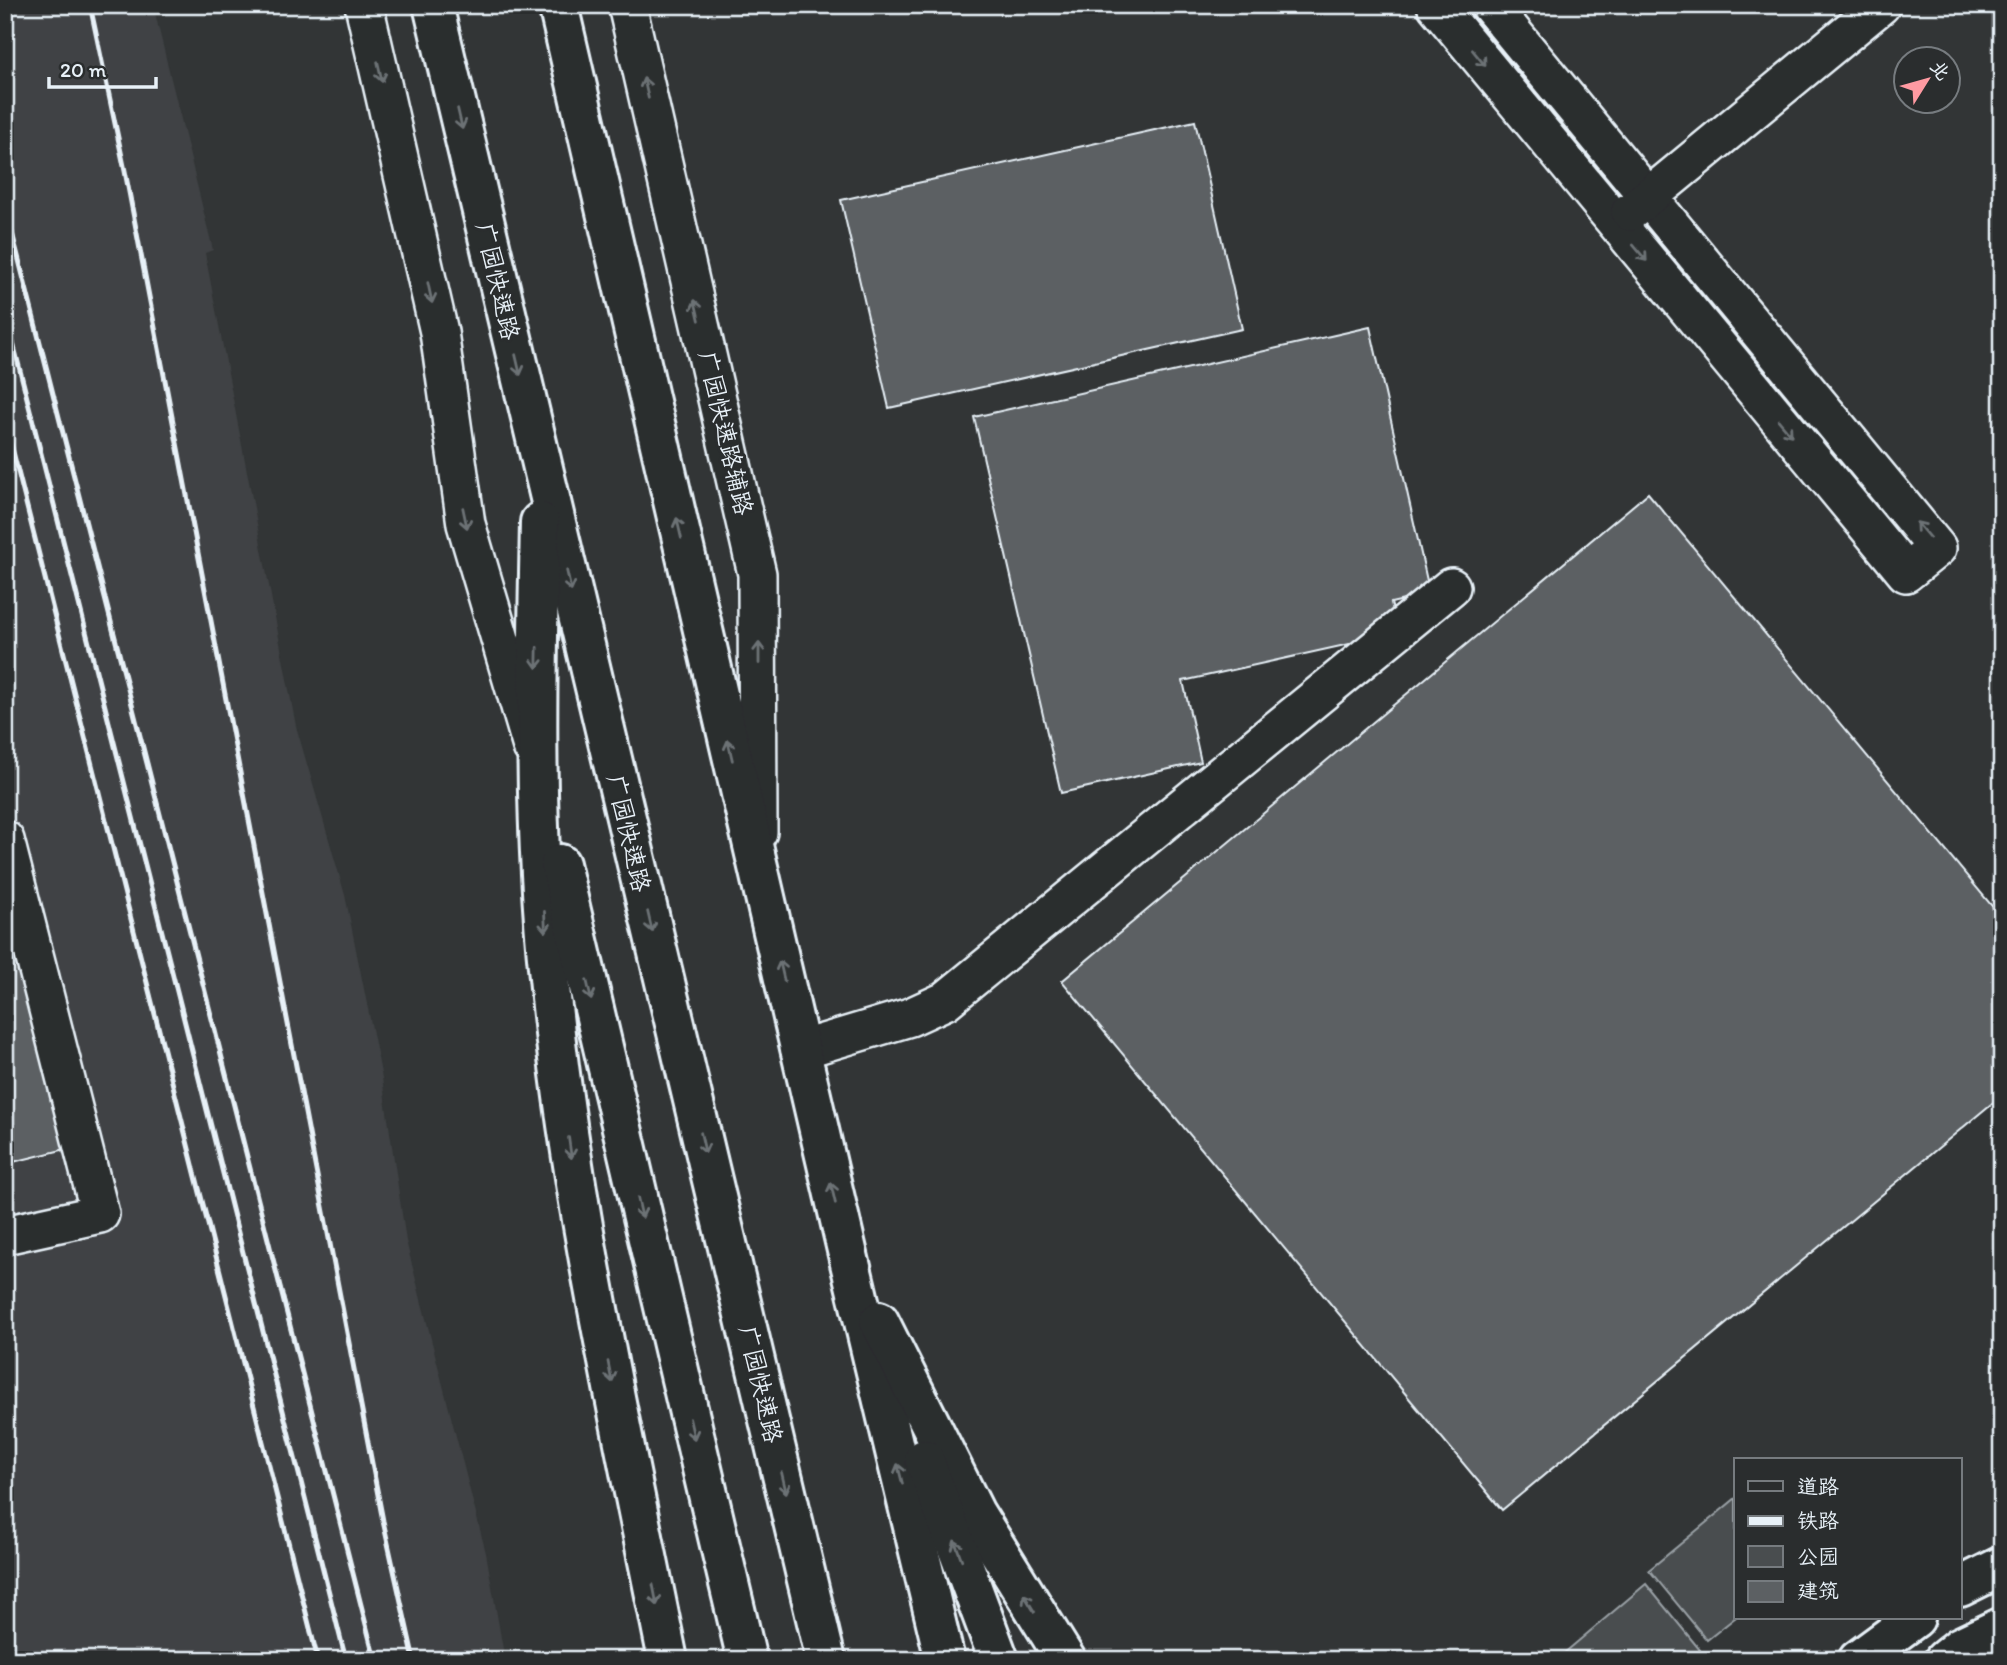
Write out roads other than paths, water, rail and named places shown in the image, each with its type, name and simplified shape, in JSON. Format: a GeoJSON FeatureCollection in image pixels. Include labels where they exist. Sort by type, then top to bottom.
{"type":"FeatureCollection","features":[{"type":"Feature","properties":{"kind":"highway","name":"广园快速路"},"geometry":{"type":"LineString","coordinates":[[433,5],[827,1660]]}},
{"type":"Feature","properties":{"kind":"highway"},"geometry":{"type":"LineString","coordinates":[[558,5],[800,1050],[945,1660]]}},
{"type":"Feature","properties":{"kind":"highway"},"geometry":{"type":"LineString","coordinates":[[542,467],[535,756],[548,975],[579,1209],[668,1660]]}},
{"type":"Feature","properties":{"kind":"highway"},"geometry":{"type":"LineString","coordinates":[[535,756],[747,1660]]}},
{"type":"Feature","properties":{"kind":"highway"},"geometry":{"type":"LineString","coordinates":[[849,1259],[999,1660]]}},
{"type":"Feature","properties":{"kind":"highway"},"geometry":{"type":"LineString","coordinates":[[849,1259],[975,1513],[1066,1660]]}},
{"type":"Feature","properties":{"kind":"highway"},"geometry":{"type":"LineString","coordinates":[[1962,1586],[2002,1566]]}},
{"type":"Feature","properties":{"kind":"highway"},"geometry":{"type":"LineString","coordinates":[[1858,1660],[1912,1620]]}},
{"type":"Feature","properties":{"kind":"highway"},"geometry":{"type":"LineString","coordinates":[[1944,1660],[1960,1647],[2002,1628]]}},
{"type":"Feature","properties":{"kind":"street"},"geometry":{"type":"LineString","coordinates":[[364,5],[439,332],[466,524],[535,756]]}},
{"type":"Feature","properties":{"kind":"street","name":"广园快速路辅路"},"geometry":{"type":"LineString","coordinates":[[627,5],[757,574],[760,621],[758,869]]}},
{"type":"Feature","properties":{"kind":"street"},"geometry":{"type":"LineString","coordinates":[[1436,5],[1906,573],[1937,548],[1490,5]]}},
{"type":"Feature","properties":{"kind":"street"},"geometry":{"type":"LineString","coordinates":[[1616,224],[1881,5]]}},
{"type":"Feature","properties":{"kind":"street"},"geometry":{"type":"LineString","coordinates":[[800,1050],[910,1017],[945,1001],[1451,587]]}},
{"type":"Feature","properties":{"kind":"street"},"geometry":{"type":"LineString","coordinates":[[5,840],[100,1214],[5,1235]]}},
{"type":"Feature","properties":{"kind":"railway"},"geometry":{"type":"LineString","coordinates":[[90,5],[125,171],[383,1521],[414,1660]]}},
{"type":"Feature","properties":{"kind":"railway"},"geometry":{"type":"LineString","coordinates":[[5,205],[375,1660]]}},
{"type":"Feature","properties":{"kind":"railway"},"geometry":{"type":"LineString","coordinates":[[5,311],[346,1660]]}},
{"type":"Feature","properties":{"kind":"railway"},"geometry":{"type":"LineString","coordinates":[[5,420],[318,1660]]}}]}
